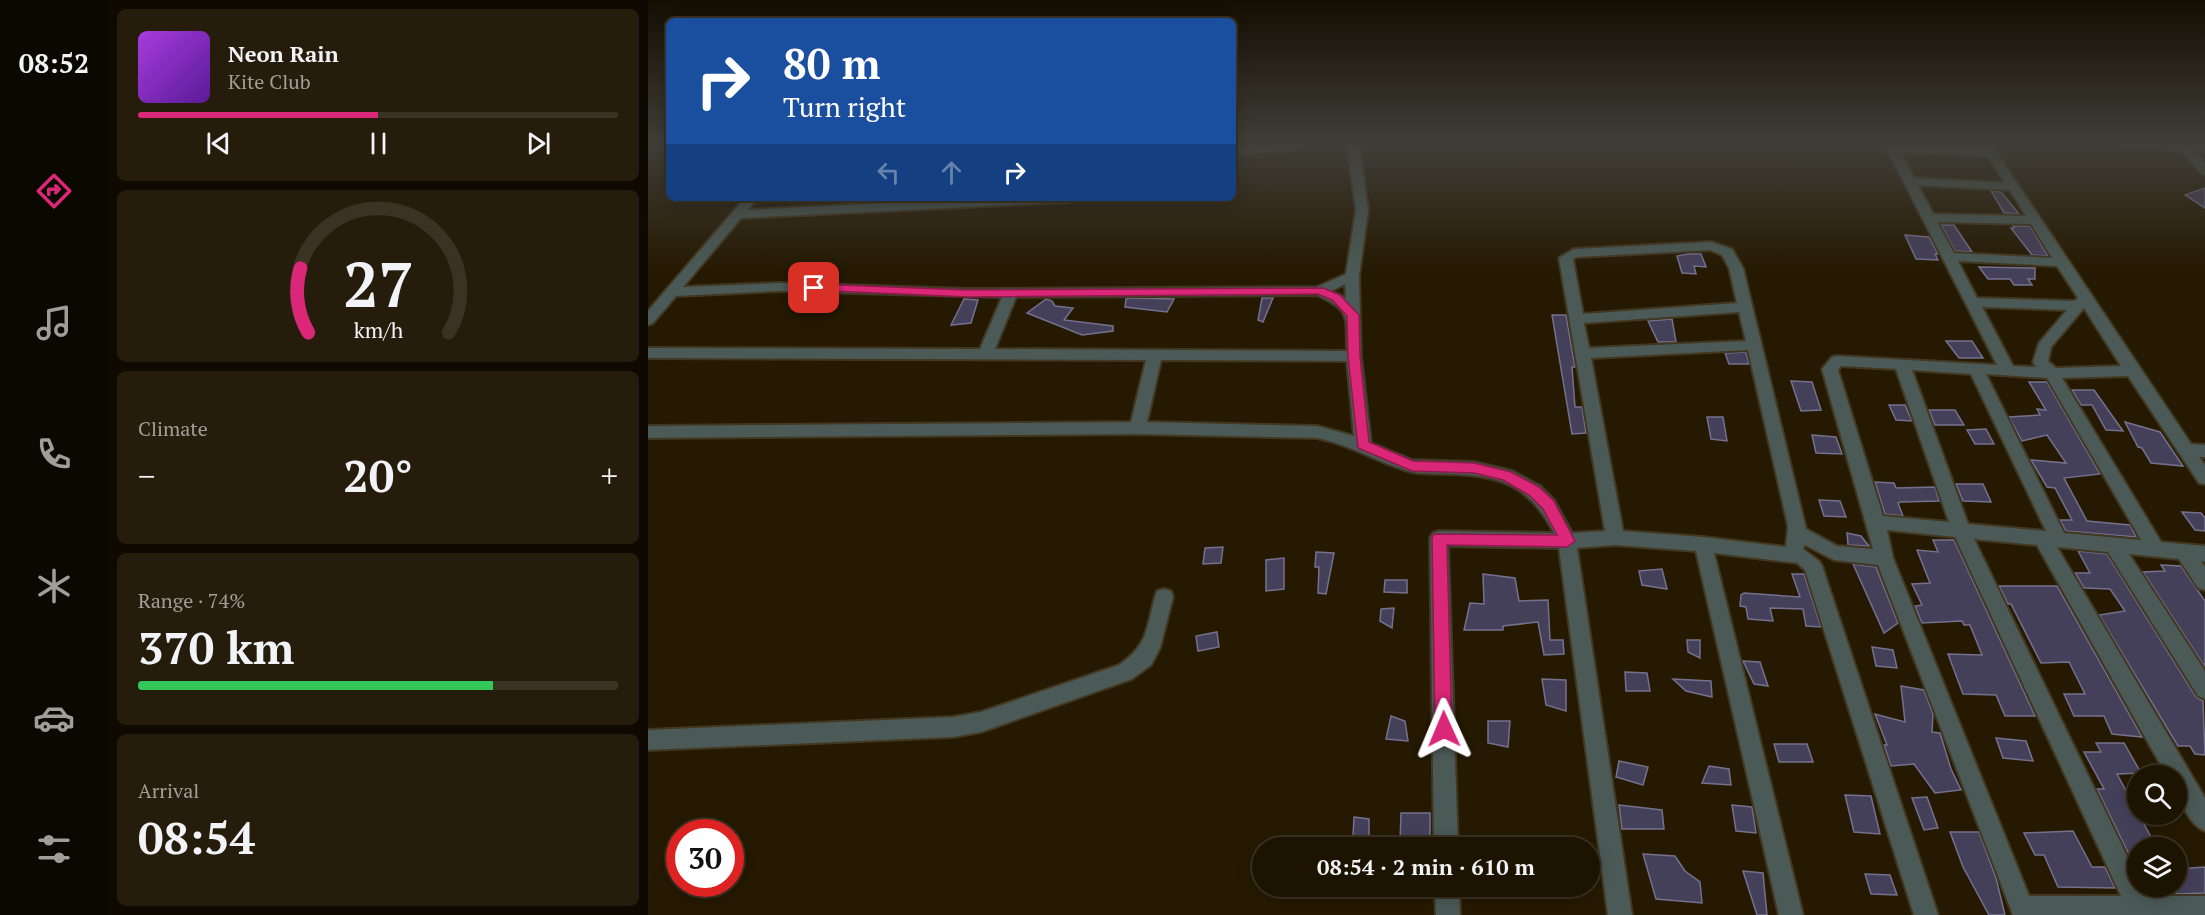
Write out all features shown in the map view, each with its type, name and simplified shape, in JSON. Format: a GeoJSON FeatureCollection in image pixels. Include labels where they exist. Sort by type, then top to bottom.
{"type":"FeatureCollection","features":[{"type":"Feature","properties":{"kind":"street"},"geometry":{"type":"LineString","coordinates":[[1358,186],[1362,217],[1357,235],[1352,276],[1354,356],[1363,445]]}},
{"type":"Feature","properties":{"kind":"street"},"geometry":{"type":"LineString","coordinates":[[1912,186],[2007,369]]}},
{"type":"Feature","properties":{"kind":"street"},"geometry":{"type":"LineString","coordinates":[[1990,186],[2012,187],[2063,262],[2081,302],[2132,371],[2205,478]]}},
{"type":"Feature","properties":{"kind":"street"},"geometry":{"type":"LineString","coordinates":[[648,320],[748,201]]}},
{"type":"Feature","properties":{"kind":"street"},"geometry":{"type":"LineString","coordinates":[[737,214],[1007,201]]}},
{"type":"Feature","properties":{"kind":"street"},"geometry":{"type":"LineString","coordinates":[[1929,218],[2035,220]]}},
{"type":"Feature","properties":{"kind":"street"},"geometry":{"type":"LineString","coordinates":[[1615,538],[1566,258],[1574,253],[1687,246],[1720,249],[1727,252],[1736,268],[1755,345],[1798,533],[1792,555]]}},
{"type":"Feature","properties":{"kind":"street"},"geometry":{"type":"LineString","coordinates":[[1950,257],[2063,262]]}},
{"type":"Feature","properties":{"kind":"street"},"geometry":{"type":"LineString","coordinates":[[672,292],[779,287],[895,292],[1184,294],[1319,291],[1352,276]]}},
{"type":"Feature","properties":{"kind":"street"},"geometry":{"type":"LineString","coordinates":[[1319,291],[1341,301],[1353,315]]}},
{"type":"Feature","properties":{"kind":"street"},"geometry":{"type":"LineString","coordinates":[[985,355],[1011,292]]}},
{"type":"Feature","properties":{"kind":"street"},"geometry":{"type":"LineString","coordinates":[[1973,302],[2081,302]]}},
{"type":"Feature","properties":{"kind":"street"},"geometry":{"type":"LineString","coordinates":[[2081,302],[2044,346],[2040,362],[2052,373],[2155,548]]}},
{"type":"Feature","properties":{"kind":"street"},"geometry":{"type":"LineString","coordinates":[[1576,319],[1745,307]]}},
{"type":"Feature","properties":{"kind":"street"},"geometry":{"type":"LineString","coordinates":[[1583,353],[1755,345]]}},
{"type":"Feature","properties":{"kind":"street"},"geometry":{"type":"LineString","coordinates":[[648,353],[1354,356]]}},
{"type":"Feature","properties":{"kind":"street"},"geometry":{"type":"LineString","coordinates":[[1138,428],[1154,356]]}},
{"type":"Feature","properties":{"kind":"street"},"geometry":{"type":"LineString","coordinates":[[2132,371],[2052,373],[1837,361],[1830,369],[1876,522],[1884,558],[2023,911],[2205,908]]}},
{"type":"Feature","properties":{"kind":"street"},"geometry":{"type":"LineString","coordinates":[[1902,364],[1961,530],[2139,908]]}},
{"type":"Feature","properties":{"kind":"street"},"geometry":{"type":"LineString","coordinates":[[1975,367],[2050,538],[2205,820]]}},
{"type":"Feature","properties":{"kind":"street"},"geometry":{"type":"LineString","coordinates":[[648,432],[1138,428],[1303,430],[1339,436],[1412,466],[1474,468],[1506,476],[1534,491],[1548,505],[1567,541],[1620,915]]}},
{"type":"Feature","properties":{"kind":"street"},"geometry":{"type":"LineString","coordinates":[[2187,450],[2205,452]]}},
{"type":"Feature","properties":{"kind":"street"},"geometry":{"type":"LineString","coordinates":[[1876,522],[2205,554]]}},
{"type":"Feature","properties":{"kind":"street"},"geometry":{"type":"LineString","coordinates":[[1798,533],[1834,553],[1884,558]]}},
{"type":"Feature","properties":{"kind":"street"},"geometry":{"type":"LineString","coordinates":[[1446,837],[1439,538],[1567,541],[1615,538],[1703,544],[1792,555],[1807,558],[1813,566],[1926,915]]}},
{"type":"Feature","properties":{"kind":"street"},"geometry":{"type":"LineString","coordinates":[[1703,544],[1791,915]]}},
{"type":"Feature","properties":{"kind":"street"},"geometry":{"type":"LineString","coordinates":[[2114,546],[2205,689]]}},
{"type":"Feature","properties":{"kind":"street"},"geometry":{"type":"LineString","coordinates":[[2184,552],[2205,582]]}},
{"type":"Feature","properties":{"kind":"street"},"geometry":{"type":"LineString","coordinates":[[648,740],[953,727],[981,722],[1125,672],[1144,659],[1153,642],[1164,597]]}},
{"type":"Feature","properties":{"kind":"street"},"geometry":{"type":"LineString","coordinates":[[1447,897],[1448,915]]}},
{"type":"Feature","properties":{"kind":"building"},"geometry":{"type":"Polygon","coordinates":[[[2205,188],[2205,208],[2185,195],[2205,188]]]}},
{"type":"Feature","properties":{"kind":"building"},"geometry":{"type":"Polygon","coordinates":[[[1991,191],[2001,192],[2019,214],[2004,213],[1991,191]]]}},
{"type":"Feature","properties":{"kind":"building"},"geometry":{"type":"Polygon","coordinates":[[[1941,225],[1954,225],[1972,252],[1955,251],[1941,225]]]}},
{"type":"Feature","properties":{"kind":"building"},"geometry":{"type":"Polygon","coordinates":[[[2013,226],[2030,226],[2048,256],[2032,255],[2011,228],[2014,228],[2013,226]]]}},
{"type":"Feature","properties":{"kind":"building"},"geometry":{"type":"Polygon","coordinates":[[[1905,235],[1929,237],[1938,254],[1935,254],[1938,260],[1916,259],[1905,235]]]}},
{"type":"Feature","properties":{"kind":"building"},"geometry":{"type":"Polygon","coordinates":[[[1701,254],[1706,267],[1694,266],[1696,274],[1682,273],[1677,256],[1701,254]]]}},
{"type":"Feature","properties":{"kind":"building"},"geometry":{"type":"Polygon","coordinates":[[[1979,267],[2035,268],[2035,279],[2028,279],[2032,285],[2014,285],[2010,279],[1988,279],[1979,267]]]}},
{"type":"Feature","properties":{"kind":"building"},"geometry":{"type":"Polygon","coordinates":[[[1262,298],[1273,298],[1263,322],[1258,320],[1262,298]]]}},
{"type":"Feature","properties":{"kind":"building"},"geometry":{"type":"Polygon","coordinates":[[[964,299],[978,300],[971,323],[951,325],[964,299]]]}},
{"type":"Feature","properties":{"kind":"building"},"geometry":{"type":"Polygon","coordinates":[[[1046,299],[1052,301],[1055,306],[1073,308],[1064,320],[1113,326],[1113,331],[1082,335],[1027,313],[1046,299]]]}},
{"type":"Feature","properties":{"kind":"building"},"geometry":{"type":"Polygon","coordinates":[[[1126,299],[1174,299],[1167,312],[1125,307],[1126,299]]]}},
{"type":"Feature","properties":{"kind":"building"},"geometry":{"type":"Polygon","coordinates":[[[1552,315],[1566,315],[1575,367],[1572,367],[1575,407],[1582,407],[1586,433],[1572,434],[1552,315]]]}},
{"type":"Feature","properties":{"kind":"building"},"geometry":{"type":"Polygon","coordinates":[[[1672,319],[1676,342],[1658,342],[1648,321],[1672,319]]]}},
{"type":"Feature","properties":{"kind":"building"},"geometry":{"type":"Polygon","coordinates":[[[1946,341],[1972,341],[1983,358],[1959,358],[1946,341]]]}},
{"type":"Feature","properties":{"kind":"building"},"geometry":{"type":"Polygon","coordinates":[[[1746,352],[1749,364],[1729,364],[1725,353],[1746,352]]]}},
{"type":"Feature","properties":{"kind":"building"},"geometry":{"type":"Polygon","coordinates":[[[1791,381],[1812,382],[1821,410],[1801,411],[1791,381]]]}},
{"type":"Feature","properties":{"kind":"building"},"geometry":{"type":"Polygon","coordinates":[[[2029,382],[2047,382],[2100,474],[2064,478],[2087,521],[2130,525],[2136,537],[2066,531],[2060,520],[2072,520],[2055,488],[2047,487],[2031,460],[2066,463],[2047,435],[2022,441],[2009,417],[2040,415],[2037,409],[2046,410],[2029,382]]]}},
{"type":"Feature","properties":{"kind":"building"},"geometry":{"type":"Polygon","coordinates":[[[2072,390],[2094,390],[2123,431],[2106,430],[2092,405],[2081,405],[2072,390]]]}},
{"type":"Feature","properties":{"kind":"building"},"geometry":{"type":"Polygon","coordinates":[[[1889,405],[1905,405],[1912,421],[1896,420],[1889,405]]]}},
{"type":"Feature","properties":{"kind":"building"},"geometry":{"type":"Polygon","coordinates":[[[1929,410],[1955,410],[1964,425],[1935,425],[1929,410]]]}},
{"type":"Feature","properties":{"kind":"building"},"geometry":{"type":"Polygon","coordinates":[[[1707,417],[1723,417],[1727,441],[1711,439],[1707,417]]]}},
{"type":"Feature","properties":{"kind":"building"},"geometry":{"type":"Polygon","coordinates":[[[2125,422],[2160,432],[2183,466],[2151,463],[2142,448],[2138,447],[2125,422]]]}},
{"type":"Feature","properties":{"kind":"building"},"geometry":{"type":"Polygon","coordinates":[[[1986,429],[1994,444],[1975,444],[1967,430],[1986,429]]]}},
{"type":"Feature","properties":{"kind":"building"},"geometry":{"type":"Polygon","coordinates":[[[1812,435],[1836,437],[1842,454],[1816,453],[1812,435]]]}},
{"type":"Feature","properties":{"kind":"building"},"geometry":{"type":"Polygon","coordinates":[[[1875,482],[1894,483],[1896,488],[1935,487],[1939,501],[1901,502],[1898,503],[1903,516],[1885,514],[1875,482]]]}},
{"type":"Feature","properties":{"kind":"building"},"geometry":{"type":"Polygon","coordinates":[[[1956,484],[1983,484],[1991,502],[1963,501],[1956,484]]]}},
{"type":"Feature","properties":{"kind":"building"},"geometry":{"type":"Polygon","coordinates":[[[1819,500],[1840,501],[1846,517],[1824,516],[1819,500]]]}},
{"type":"Feature","properties":{"kind":"building"},"geometry":{"type":"Polygon","coordinates":[[[2182,512],[2201,513],[2205,518],[2205,531],[2195,530],[2182,512]]]}},
{"type":"Feature","properties":{"kind":"building"},"geometry":{"type":"Polygon","coordinates":[[[1847,533],[1861,536],[1869,546],[1848,545],[1847,533]]]}},
{"type":"Feature","properties":{"kind":"building"},"geometry":{"type":"Polygon","coordinates":[[[1933,540],[1954,540],[2035,716],[2005,716],[1996,695],[1963,694],[1948,654],[1982,655],[1970,625],[1964,625],[1962,621],[1922,623],[1915,606],[1922,605],[1912,584],[1930,583],[1917,550],[1938,552],[1933,540]]]}},
{"type":"Feature","properties":{"kind":"building"},"geometry":{"type":"Polygon","coordinates":[[[1223,547],[1221,563],[1203,564],[1205,548],[1223,547]]]}},
{"type":"Feature","properties":{"kind":"building"},"geometry":{"type":"Polygon","coordinates":[[[2078,551],[2107,554],[2196,697],[2203,701],[2205,755],[2195,754],[2190,746],[2178,746],[2099,615],[2125,611],[2110,589],[2084,588],[2075,573],[2090,573],[2078,551]]]}},
{"type":"Feature","properties":{"kind":"building"},"geometry":{"type":"Polygon","coordinates":[[[1316,552],[1334,553],[1326,594],[1318,593],[1319,567],[1315,567],[1316,552]]]}},
{"type":"Feature","properties":{"kind":"building"},"geometry":{"type":"Polygon","coordinates":[[[1284,558],[1284,589],[1266,591],[1266,560],[1284,558]]]}},
{"type":"Feature","properties":{"kind":"building"},"geometry":{"type":"Polygon","coordinates":[[[1853,564],[1876,567],[1898,623],[1884,633],[1853,564]]]}},
{"type":"Feature","properties":{"kind":"building"},"geometry":{"type":"Polygon","coordinates":[[[2161,565],[2181,566],[2205,601],[2205,667],[2143,572],[2165,571],[2161,565]]]}},
{"type":"Feature","properties":{"kind":"building"},"geometry":{"type":"Polygon","coordinates":[[[1662,569],[1667,589],[1642,585],[1639,571],[1662,569]]]}},
{"type":"Feature","properties":{"kind":"building"},"geometry":{"type":"Polygon","coordinates":[[[1483,574],[1515,578],[1519,601],[1548,600],[1550,640],[1563,640],[1564,654],[1544,655],[1538,622],[1503,626],[1503,630],[1464,630],[1470,603],[1484,604],[1483,574]]]}},
{"type":"Feature","properties":{"kind":"building"},"geometry":{"type":"Polygon","coordinates":[[[1792,574],[1804,574],[1821,627],[1806,626],[1803,609],[1770,608],[1773,621],[1748,619],[1746,607],[1740,606],[1741,595],[1744,593],[1800,597],[1792,574]]]}},
{"type":"Feature","properties":{"kind":"building"},"geometry":{"type":"Polygon","coordinates":[[[1385,580],[1407,580],[1407,593],[1384,592],[1385,580]]]}},
{"type":"Feature","properties":{"kind":"building"},"geometry":{"type":"Polygon","coordinates":[[[1999,586],[2057,586],[2142,737],[2112,734],[2104,716],[2074,716],[2064,694],[2085,694],[2069,662],[2041,663],[2011,604],[2008,604],[1999,586]]]}},
{"type":"Feature","properties":{"kind":"building"},"geometry":{"type":"Polygon","coordinates":[[[1394,608],[1392,628],[1380,621],[1381,609],[1394,608]]]}},
{"type":"Feature","properties":{"kind":"building"},"geometry":{"type":"Polygon","coordinates":[[[1217,632],[1219,647],[1198,651],[1196,636],[1217,632]]]}},
{"type":"Feature","properties":{"kind":"building"},"geometry":{"type":"Polygon","coordinates":[[[1687,640],[1700,640],[1700,658],[1688,652],[1687,640]]]}},
{"type":"Feature","properties":{"kind":"building"},"geometry":{"type":"Polygon","coordinates":[[[1872,647],[1893,650],[1897,668],[1876,666],[1872,647]]]}},
{"type":"Feature","properties":{"kind":"building"},"geometry":{"type":"Polygon","coordinates":[[[1743,661],[1760,662],[1768,686],[1754,684],[1743,661]]]}},
{"type":"Feature","properties":{"kind":"building"},"geometry":{"type":"Polygon","coordinates":[[[1625,672],[1647,673],[1650,691],[1626,691],[1625,672]]]}},
{"type":"Feature","properties":{"kind":"building"},"geometry":{"type":"Polygon","coordinates":[[[1542,679],[1566,680],[1566,711],[1546,705],[1542,679]]]}},
{"type":"Feature","properties":{"kind":"building"},"geometry":{"type":"Polygon","coordinates":[[[1673,679],[1711,681],[1712,697],[1686,691],[1673,679]]]}},
{"type":"Feature","properties":{"kind":"building"},"geometry":{"type":"Polygon","coordinates":[[[1901,686],[1924,690],[1933,714],[1932,732],[1940,733],[1951,769],[1961,790],[1935,793],[1914,764],[1891,766],[1884,745],[1887,745],[1875,714],[1905,722],[1901,686]]]}},
{"type":"Feature","properties":{"kind":"building"},"geometry":{"type":"Polygon","coordinates":[[[1391,716],[1405,721],[1408,741],[1386,739],[1391,716]]]}},
{"type":"Feature","properties":{"kind":"building"},"geometry":{"type":"Polygon","coordinates":[[[1488,721],[1510,721],[1508,747],[1488,743],[1488,721]]]}},
{"type":"Feature","properties":{"kind":"building"},"geometry":{"type":"Polygon","coordinates":[[[1996,738],[2026,741],[2033,761],[2003,758],[1996,738]]]}},
{"type":"Feature","properties":{"kind":"building"},"geometry":{"type":"Polygon","coordinates":[[[2096,743],[2124,743],[2136,765],[2127,765],[2127,774],[2117,774],[2127,792],[2127,825],[2145,825],[2151,837],[2127,837],[2127,850],[2097,789],[2104,789],[2084,752],[2101,752],[2096,743]]]}},
{"type":"Feature","properties":{"kind":"building"},"geometry":{"type":"Polygon","coordinates":[[[1774,744],[1807,744],[1813,762],[1779,762],[1774,744]]]}},
{"type":"Feature","properties":{"kind":"building"},"geometry":{"type":"Polygon","coordinates":[[[1619,761],[1648,767],[1643,785],[1616,777],[1619,761]]]}},
{"type":"Feature","properties":{"kind":"building"},"geometry":{"type":"Polygon","coordinates":[[[1709,766],[1729,769],[1731,785],[1702,783],[1709,766]]]}},
{"type":"Feature","properties":{"kind":"building"},"geometry":{"type":"Polygon","coordinates":[[[1845,795],[1871,796],[1880,834],[1854,832],[1845,795]]]}},
{"type":"Feature","properties":{"kind":"building"},"geometry":{"type":"Polygon","coordinates":[[[1927,797],[1938,828],[1924,830],[1912,798],[1927,797]]]}},
{"type":"Feature","properties":{"kind":"building"},"geometry":{"type":"Polygon","coordinates":[[[1619,805],[1662,810],[1664,829],[1622,829],[1619,805]]]}},
{"type":"Feature","properties":{"kind":"building"},"geometry":{"type":"Polygon","coordinates":[[[1732,805],[1752,807],[1756,833],[1736,831],[1732,805]]]}},
{"type":"Feature","properties":{"kind":"building"},"geometry":{"type":"Polygon","coordinates":[[[1401,813],[1430,813],[1430,837],[1400,837],[1401,813]]]}},
{"type":"Feature","properties":{"kind":"building"},"geometry":{"type":"Polygon","coordinates":[[[1354,817],[1369,819],[1369,836],[1353,836],[1354,817]]]}},
{"type":"Feature","properties":{"kind":"building"},"geometry":{"type":"Polygon","coordinates":[[[2073,831],[2092,867],[2105,867],[2115,888],[2058,887],[2044,855],[2035,855],[2024,833],[2073,831]]]}},
{"type":"Feature","properties":{"kind":"building"},"geometry":{"type":"Polygon","coordinates":[[[1950,832],[1979,832],[1996,878],[2005,915],[1989,915],[1963,867],[1950,832]]]}},
{"type":"Feature","properties":{"kind":"building"},"geometry":{"type":"Polygon","coordinates":[[[1643,854],[1675,856],[1685,871],[1700,882],[1702,903],[1656,899],[1643,854]]]}},
{"type":"Feature","properties":{"kind":"building"},"geometry":{"type":"Polygon","coordinates":[[[2205,867],[2205,893],[2187,894],[2187,868],[2205,867]]]}},
{"type":"Feature","properties":{"kind":"building"},"geometry":{"type":"Polygon","coordinates":[[[1743,871],[1763,873],[1767,915],[1757,915],[1743,871]]]}},
{"type":"Feature","properties":{"kind":"building"},"geometry":{"type":"Polygon","coordinates":[[[1865,874],[1890,875],[1897,895],[1871,894],[1865,874]]]}},
{"type":"Feature","properties":{"kind":"route"},"geometry":{"type":"LineString","coordinates":[[814,288],[968,293],[1184,294],[1319,291],[1336,297],[1353,315],[1354,356],[1363,445],[1384,456],[1412,466],[1474,468],[1506,476],[1534,491],[1548,505],[1567,541],[1439,538],[1444,729]]}}]}
